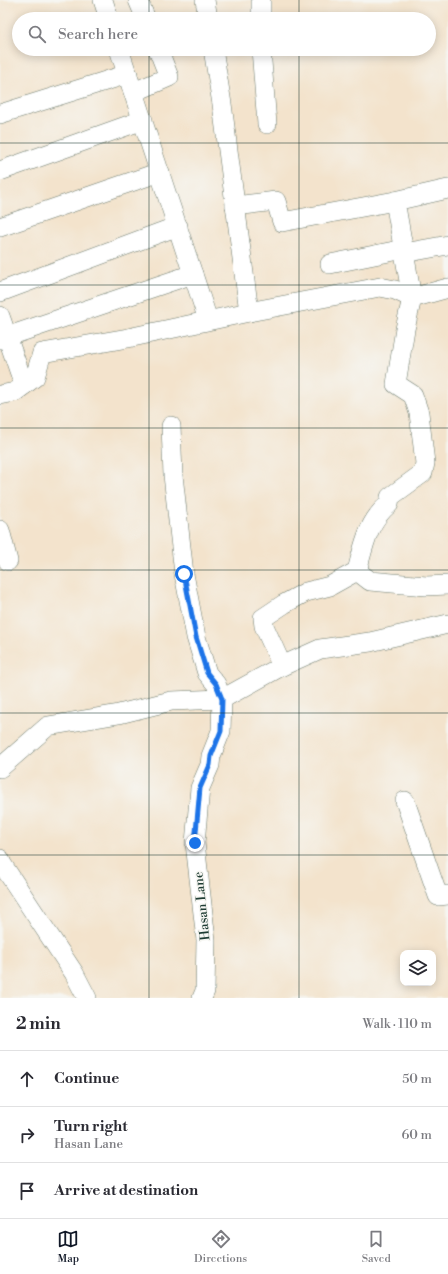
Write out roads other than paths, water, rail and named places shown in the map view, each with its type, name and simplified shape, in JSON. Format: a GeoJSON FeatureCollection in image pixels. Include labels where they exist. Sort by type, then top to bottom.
{"type":"FeatureCollection","features":[{"type":"Feature","properties":{"kind":"street"},"geometry":{"type":"LineString","coordinates":[[103,0],[107,12]]}},
{"type":"Feature","properties":{"kind":"street"},"geometry":{"type":"LineString","coordinates":[[138,0],[143,12]]}},
{"type":"Feature","properties":{"kind":"street"},"geometry":{"type":"LineString","coordinates":[[205,0],[207,12]]}},
{"type":"Feature","properties":{"kind":"street"},"geometry":{"type":"LineString","coordinates":[[261,0],[261,12]]}},
{"type":"Feature","properties":{"kind":"street"},"geometry":{"type":"LineString","coordinates":[[122,56],[208,320]]}},
{"type":"Feature","properties":{"kind":"street"},"geometry":{"type":"LineString","coordinates":[[134,92],[169,77],[161,56]]}},
{"type":"Feature","properties":{"kind":"street"},"geometry":{"type":"LineString","coordinates":[[214,56],[222,104],[249,312]]}},
{"type":"Feature","properties":{"kind":"street"},"geometry":{"type":"LineString","coordinates":[[262,56],[267,124]]}},
{"type":"Feature","properties":{"kind":"street"},"geometry":{"type":"LineString","coordinates":[[0,114],[128,74]]}},
{"type":"Feature","properties":{"kind":"street"},"geometry":{"type":"LineString","coordinates":[[0,171],[143,120]]}},
{"type":"Feature","properties":{"kind":"street"},"geometry":{"type":"LineString","coordinates":[[0,227],[160,172]]}},
{"type":"Feature","properties":{"kind":"street"},"geometry":{"type":"LineString","coordinates":[[235,206],[276,201],[282,222],[448,190]]}},
{"type":"Feature","properties":{"kind":"street"},"geometry":{"type":"LineString","coordinates":[[282,666],[264,626],[263,618],[306,592],[330,586],[357,571],[369,529],[380,511],[389,504],[390,497],[423,473],[425,463],[419,413],[413,395],[396,384],[405,329],[412,298],[395,201]]}},
{"type":"Feature","properties":{"kind":"street"},"geometry":{"type":"LineString","coordinates":[[0,292],[178,226]]}},
{"type":"Feature","properties":{"kind":"street"},"geometry":{"type":"LineString","coordinates":[[330,264],[448,245]]}},
{"type":"Feature","properties":{"kind":"street"},"geometry":{"type":"LineString","coordinates":[[4,338],[193,274]]}},
{"type":"Feature","properties":{"kind":"street"},"geometry":{"type":"LineString","coordinates":[[0,395],[15,392],[35,377],[42,353],[128,338],[208,320],[380,287],[395,290],[412,298],[448,288]]}},
{"type":"Feature","properties":{"kind":"street"},"geometry":{"type":"LineString","coordinates":[[0,316],[4,338],[24,386]]}},
{"type":"Feature","properties":{"kind":"street"},"geometry":{"type":"LineString","coordinates":[[171,426],[173,475],[184,574],[196,637],[207,673],[216,684],[222,699]]}},
{"type":"Feature","properties":{"kind":"street"},"geometry":{"type":"LineString","coordinates":[[0,530],[8,562]]}},
{"type":"Feature","properties":{"kind":"street"},"geometry":{"type":"LineString","coordinates":[[357,571],[370,581],[426,586],[448,585]]}},
{"type":"Feature","properties":{"kind":"street"},"geometry":{"type":"LineString","coordinates":[[0,768],[48,726],[119,714],[171,701],[222,699],[282,666],[320,649],[370,642],[448,624]]}},
{"type":"Feature","properties":{"kind":"street","name":"Hasan Lane"},"geometry":{"type":"LineString","coordinates":[[202,998],[205,991],[206,940],[195,843],[200,788],[210,765],[211,756],[221,731],[222,699]]}},
{"type":"Feature","properties":{"kind":"street"},"geometry":{"type":"LineString","coordinates":[[405,801],[438,896],[448,895]]}},
{"type":"Feature","properties":{"kind":"street"},"geometry":{"type":"LineString","coordinates":[[0,859],[74,973],[87,998]]}}]}
